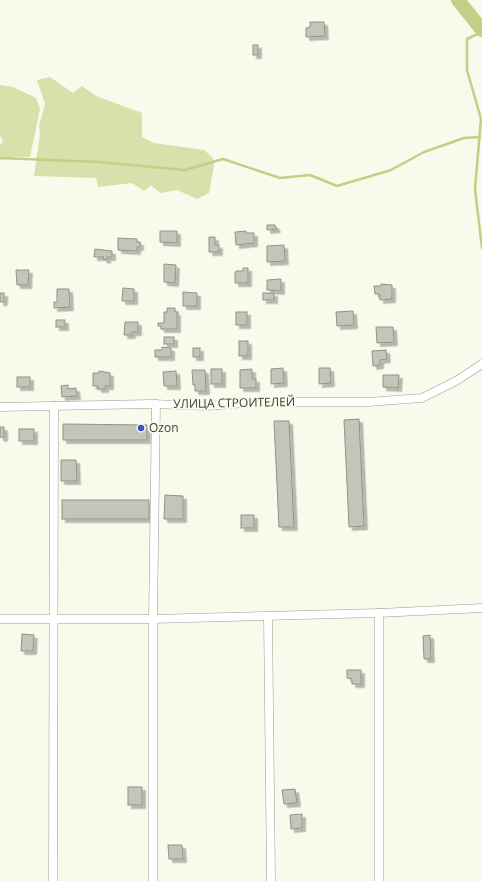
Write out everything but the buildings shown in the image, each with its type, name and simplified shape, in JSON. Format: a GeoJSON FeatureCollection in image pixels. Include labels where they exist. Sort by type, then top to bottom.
{"type":"FeatureCollection","features":[{"type":"Feature","properties":{"kind":"street","name":"УЛИЦА СТРОИТЕЛЕЙ"},"geometry":{"type":"LineString","coordinates":[[0,407],[156,404],[206,406],[260,402],[368,402],[422,398],[456,381],[482,364]]}},
{"type":"Feature","properties":{"kind":"street"},"geometry":{"type":"LineString","coordinates":[[153,881],[153,619],[156,404]]}},
{"type":"Feature","properties":{"kind":"street"},"geometry":{"type":"LineString","coordinates":[[50,406],[53,619],[53,881]]}},
{"type":"Feature","properties":{"kind":"street"},"geometry":{"type":"LineString","coordinates":[[0,619],[153,619],[379,613],[482,608]]}},
{"type":"Feature","properties":{"kind":"street"},"geometry":{"type":"LineString","coordinates":[[379,613],[379,881]]}},
{"type":"Feature","properties":{"kind":"street"},"geometry":{"type":"LineString","coordinates":[[268,616],[270,881]]}},
{"type":"Feature","properties":{"kind":"green space"},"geometry":{"type":"Polygon","coordinates":[[[50,77],[73,93],[82,86],[96,96],[142,113],[142,137],[154,143],[204,150],[213,158],[214,166],[209,193],[197,199],[177,190],[160,193],[151,185],[144,191],[132,183],[98,187],[96,178],[34,176],[40,134],[39,125],[45,104],[37,80],[50,77]]]}},
{"type":"Feature","properties":{"kind":"green space"},"geometry":{"type":"Polygon","coordinates":[[[0,85],[13,87],[36,98],[40,109],[30,157],[6,157],[0,161],[0,145],[3,141],[0,136],[0,85]]]}},
{"type":"Feature","properties":{"kind":"waterway"},"geometry":{"type":"LineString","coordinates":[[458,0],[482,30]]}},
{"type":"Feature","properties":{"kind":"waterway"},"geometry":{"type":"LineString","coordinates":[[482,32],[467,39],[467,70],[481,119],[475,189],[482,248]]}},
{"type":"Feature","properties":{"kind":"waterway"},"geometry":{"type":"LineString","coordinates":[[0,158],[99,162],[185,170],[223,159],[280,178],[310,175],[337,186],[391,170],[424,152],[464,138],[480,137]]}},
{"type":"Feature","properties":{"kind":"place","name":"Ozon"},"geometry":{"type":"Point","coordinates":[141,428]}}]}
